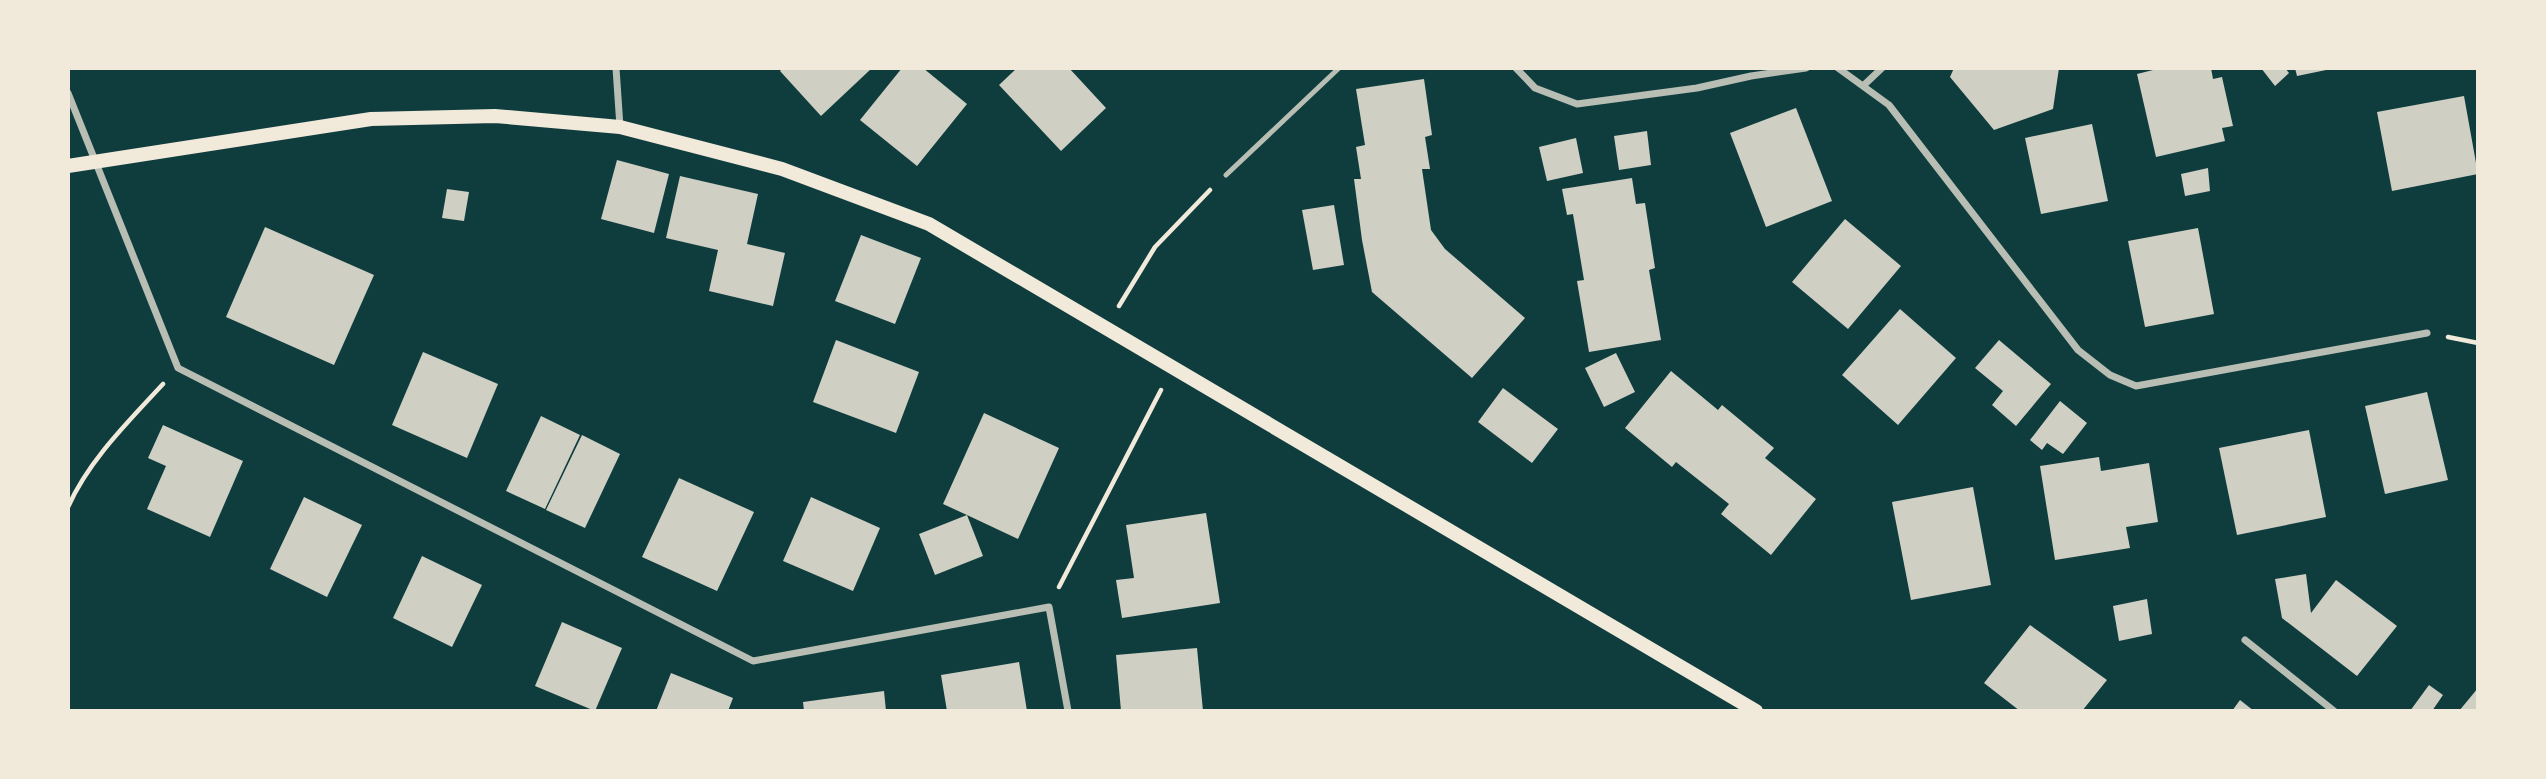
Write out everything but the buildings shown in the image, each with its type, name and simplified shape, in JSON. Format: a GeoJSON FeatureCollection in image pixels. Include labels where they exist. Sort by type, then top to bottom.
{"type":"FeatureCollection","features":[{"type":"Feature","properties":{"kind":"main road"},"geometry":{"type":"LineString","coordinates":[[68,166],[95,164],[371,119],[495,116],[620,127],[782,169],[929,224],[1755,711]]}},
{"type":"Feature","properties":{"kind":"street"},"geometry":{"type":"LineString","coordinates":[[616,68],[620,127]]}},
{"type":"Feature","properties":{"kind":"street"},"geometry":{"type":"LineString","coordinates":[[1517,68],[1535,88],[1577,104],[1697,88],[1806,68]]}},
{"type":"Feature","properties":{"kind":"street"},"geometry":{"type":"LineString","coordinates":[[1838,68],[1889,105],[2078,350],[2110,375],[2136,386],[2427,333]]}},
{"type":"Feature","properties":{"kind":"street"},"geometry":{"type":"LineString","coordinates":[[1864,85],[1882,68]]}},
{"type":"Feature","properties":{"kind":"street"},"geometry":{"type":"LineString","coordinates":[[68,93],[178,368],[753,661],[1049,607],[1069,711]]}},
{"type":"Feature","properties":{"kind":"street"},"geometry":{"type":"LineString","coordinates":[[2245,640],[2333,711]]}},
{"type":"Feature","properties":{"kind":"lane"},"geometry":{"type":"LineString","coordinates":[[1226,175],[1339,68]]}},
{"type":"Feature","properties":{"kind":"path"},"geometry":{"type":"LineString","coordinates":[[1106,328],[1155,247],[1226,175]]}},
{"type":"Feature","properties":{"kind":"path"},"geometry":{"type":"LineString","coordinates":[[68,507],[79,483],[122,429],[178,368]]}},
{"type":"Feature","properties":{"kind":"path"},"geometry":{"type":"LineString","coordinates":[[1049,607],[1144,418],[1174,368]]}}]}
